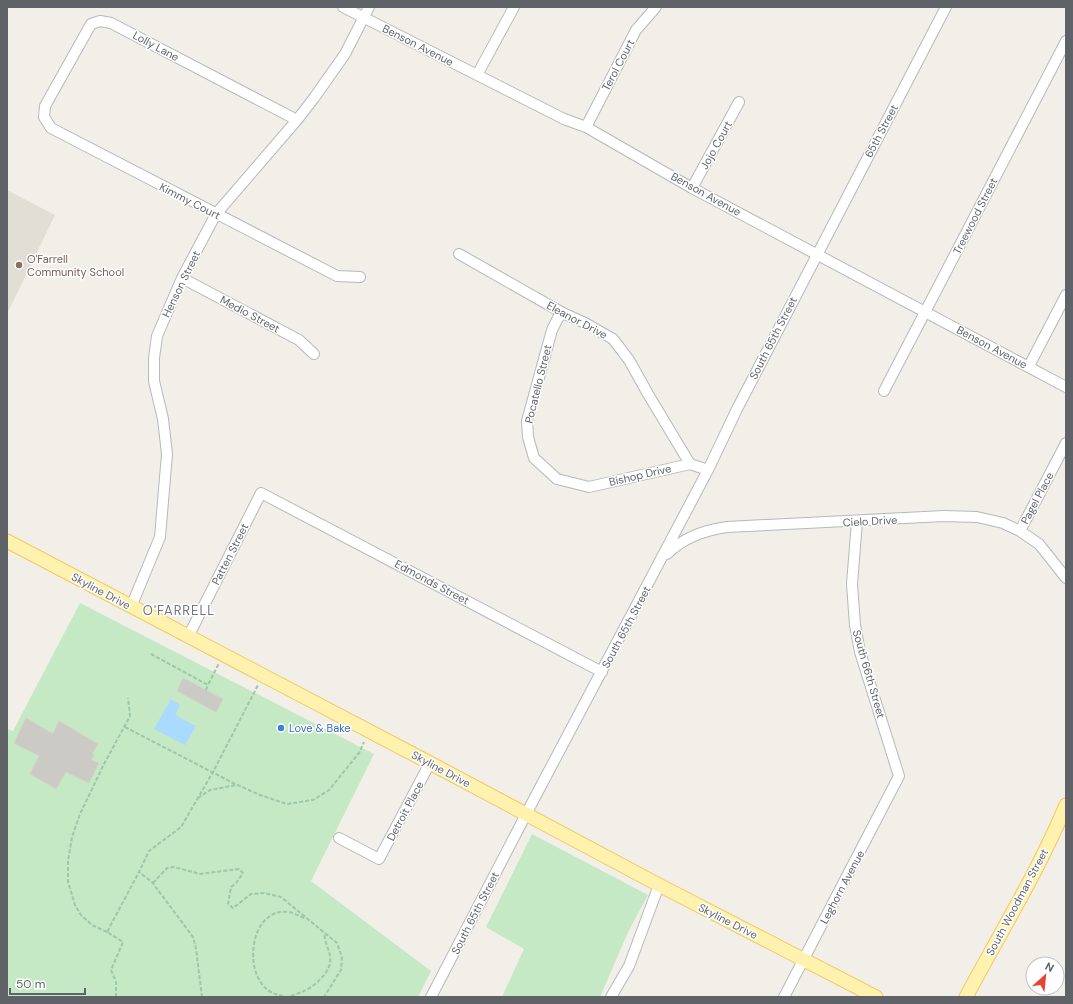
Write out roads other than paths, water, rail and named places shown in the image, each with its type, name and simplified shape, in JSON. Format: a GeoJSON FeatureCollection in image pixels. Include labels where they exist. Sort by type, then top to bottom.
{"type":"FeatureCollection","features":[{"type":"Feature","properties":{"kind":"main road","name":"Skyline Drive"},"geometry":{"type":"LineString","coordinates":[[7,541],[659,885],[876,997]]}},
{"type":"Feature","properties":{"kind":"main road","name":"South Woodman Street"},"geometry":{"type":"LineString","coordinates":[[966,997],[1025,890],[1062,828],[1066,805]]}},
{"type":"Feature","properties":{"kind":"street","name":"Benson Avenue"},"geometry":{"type":"LineString","coordinates":[[343,7],[564,119],[586,127],[692,188],[1066,386]]}},
{"type":"Feature","properties":{"kind":"street","name":"Henson Street"},"geometry":{"type":"LineString","coordinates":[[131,607],[160,537],[167,454],[163,419],[154,381],[156,336],[182,278],[216,214],[297,120],[345,54],[369,7]]}},
{"type":"Feature","properties":{"kind":"street"},"geometry":{"type":"LineString","coordinates":[[477,75],[514,7]]}},
{"type":"Feature","properties":{"kind":"street","name":"Terol Court"},"geometry":{"type":"LineString","coordinates":[[586,127],[636,30],[656,7]]}},
{"type":"Feature","properties":{"kind":"street","name":"65th Street"},"geometry":{"type":"LineString","coordinates":[[817,254],[946,7]]}},
{"type":"Feature","properties":{"kind":"street","name":"Lolly Lane"},"geometry":{"type":"LineString","coordinates":[[48,100],[91,24],[100,20],[111,22],[297,120]]}},
{"type":"Feature","properties":{"kind":"street","name":"Treewood Street"},"geometry":{"type":"LineString","coordinates":[[884,391],[1066,41]]}},
{"type":"Feature","properties":{"kind":"street","name":"Kimmy Court"},"geometry":{"type":"LineString","coordinates":[[48,100],[45,106],[44,117],[51,128],[337,276],[360,277]]}},
{"type":"Feature","properties":{"kind":"street","name":"Jojo Court"},"geometry":{"type":"LineString","coordinates":[[692,188],[739,102]]}},
{"type":"Feature","properties":{"kind":"street","name":"Eleanor Drive"},"geometry":{"type":"LineString","coordinates":[[459,254],[613,339],[629,360],[690,464]]}},
{"type":"Feature","properties":{"kind":"street","name":"South 65th Street"},"geometry":{"type":"LineString","coordinates":[[431,997],[708,470],[737,409],[817,254]]}},
{"type":"Feature","properties":{"kind":"street","name":"Medio Street"},"geometry":{"type":"LineString","coordinates":[[182,278],[299,340],[314,354]]}},
{"type":"Feature","properties":{"kind":"street"},"geometry":{"type":"LineString","coordinates":[[1029,366],[1066,295]]}},
{"type":"Feature","properties":{"kind":"street","name":"Pocatello Street"},"geometry":{"type":"LineString","coordinates":[[564,313],[558,318],[552,330],[527,421],[528,436],[534,458],[557,480],[589,487]]}},
{"type":"Feature","properties":{"kind":"street","name":"Pagel Place"},"geometry":{"type":"LineString","coordinates":[[1020,531],[1066,443]]}},
{"type":"Feature","properties":{"kind":"street"},"geometry":{"type":"LineString","coordinates":[[690,464],[708,470]]}},
{"type":"Feature","properties":{"kind":"street","name":"Bishop Drive"},"geometry":{"type":"LineString","coordinates":[[589,487],[690,464]]}},
{"type":"Feature","properties":{"kind":"street","name":"Patten Street"},"geometry":{"type":"LineString","coordinates":[[188,637],[261,493]]}},
{"type":"Feature","properties":{"kind":"street","name":"Edmonds Street"},"geometry":{"type":"LineString","coordinates":[[261,493],[602,672]]}},
{"type":"Feature","properties":{"kind":"street","name":"Cielo Drive"},"geometry":{"type":"LineString","coordinates":[[660,562],[675,546],[689,538],[716,528],[727,526],[857,522],[944,516],[978,517],[1003,523],[1020,531],[1039,544],[1066,578]]}},
{"type":"Feature","properties":{"kind":"street","name":"South 66th Street"},"geometry":{"type":"LineString","coordinates":[[857,522],[852,584],[855,625],[860,652],[899,776]]}},
{"type":"Feature","properties":{"kind":"street","name":"Detroit Place"},"geometry":{"type":"LineString","coordinates":[[339,838],[379,859],[430,763]]}},
{"type":"Feature","properties":{"kind":"street","name":"Leghorn Avenue"},"geometry":{"type":"LineString","coordinates":[[784,997],[899,776]]}},
{"type":"Feature","properties":{"kind":"street"},"geometry":{"type":"LineString","coordinates":[[611,997],[629,966],[659,885]]}},
{"type":"Feature","properties":{"kind":"water"},"geometry":{"type":"Polygon","coordinates":[[[171,699],[180,705],[175,715],[196,726],[185,745],[154,729],[171,699]]]}},
{"type":"Feature","properties":{"kind":"place","name":"O'Farrell Community School"},"geometry":{"type":"Point","coordinates":[19,265]}},
{"type":"Feature","properties":{"kind":"place","name":"Love & Bake"},"geometry":{"type":"Point","coordinates":[281,728]}},
{"type":"Feature","properties":{"kind":"district","name":"O'FARRELL"},"geometry":{"type":"Point","coordinates":[179,610]}}]}
